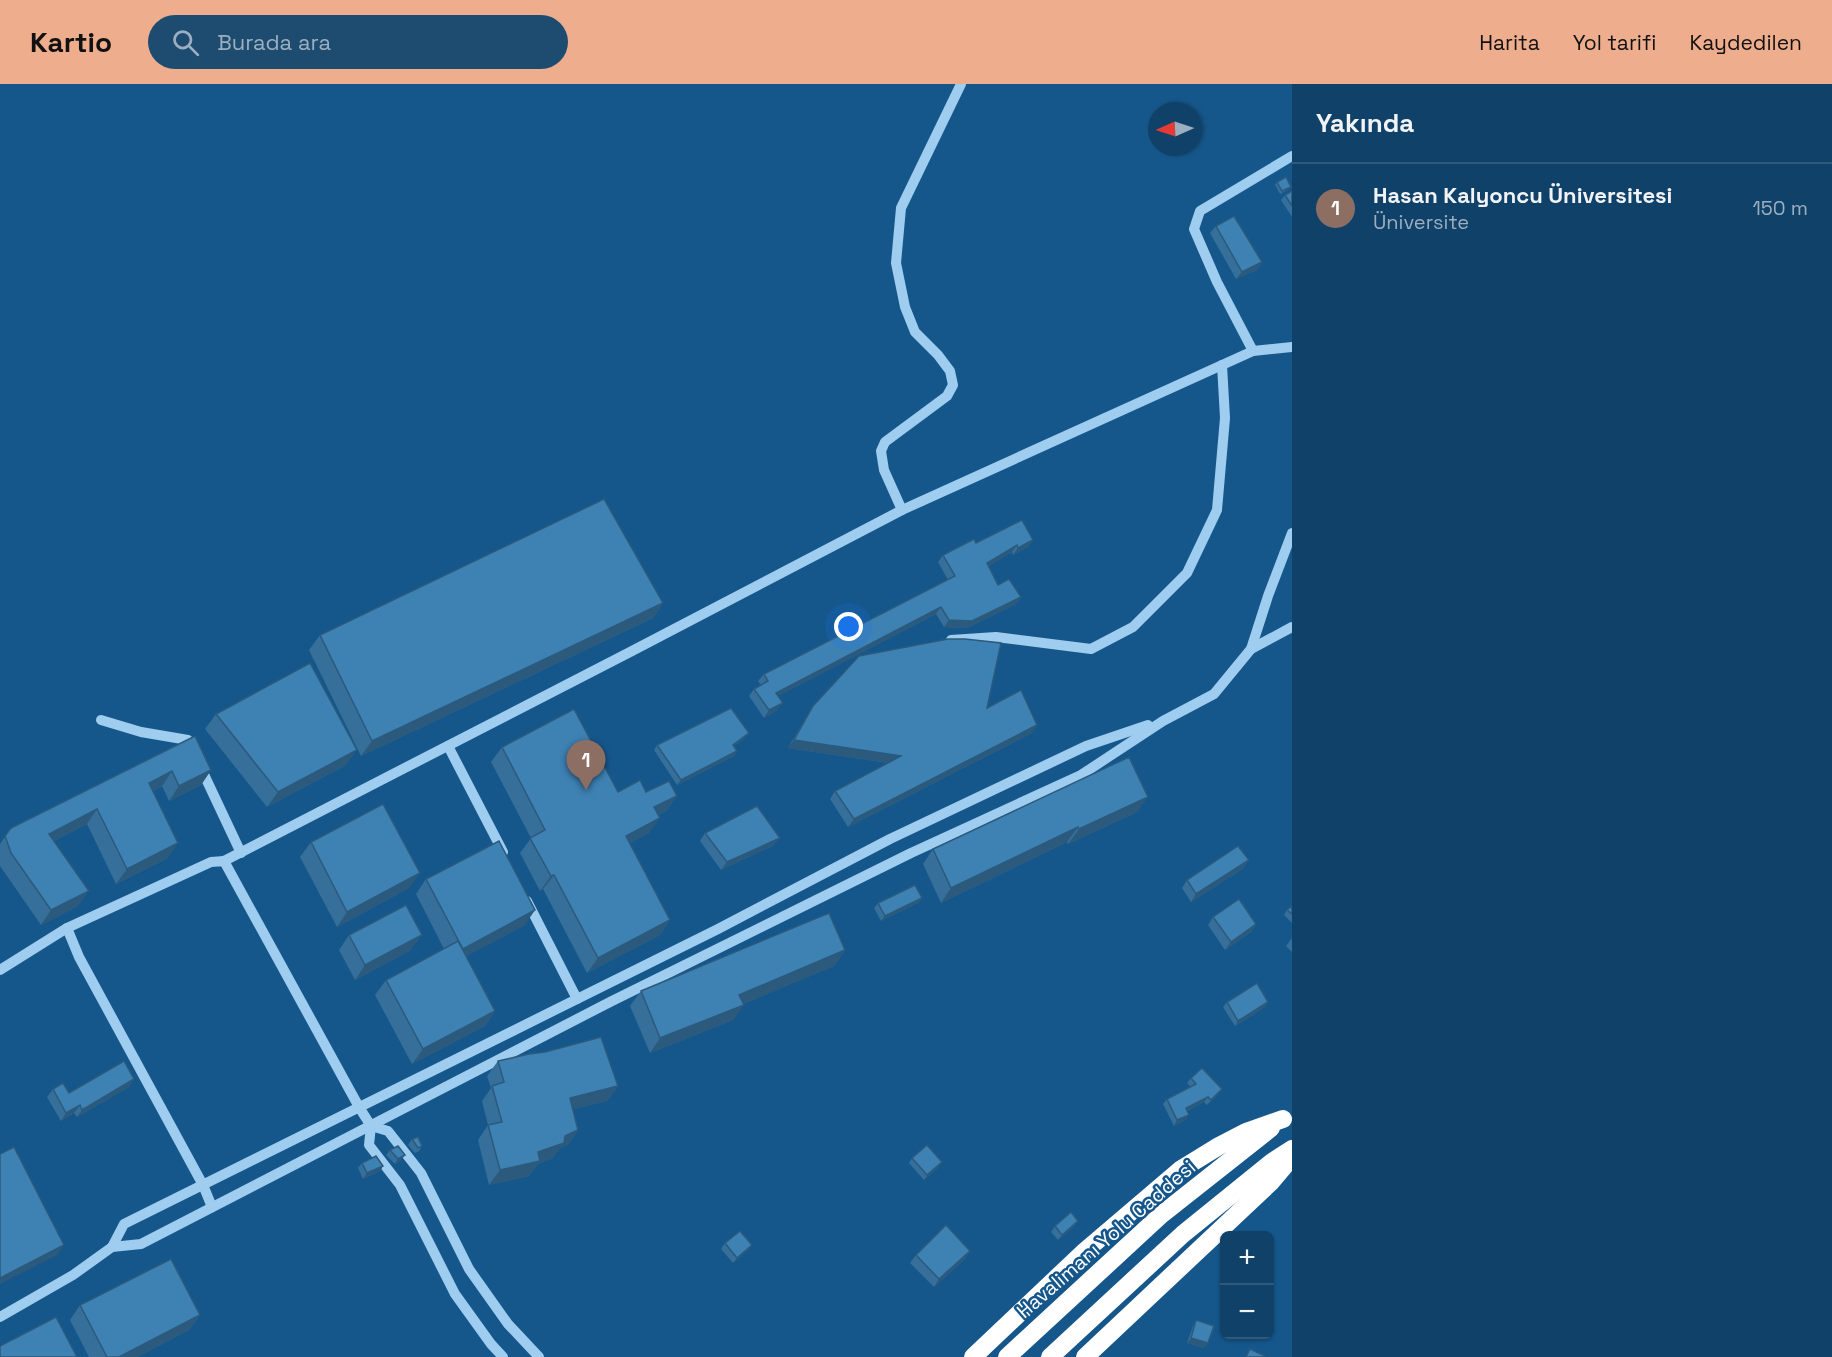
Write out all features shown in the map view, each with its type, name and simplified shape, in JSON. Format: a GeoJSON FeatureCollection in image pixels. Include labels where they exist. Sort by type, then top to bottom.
{"type":"FeatureCollection","features":[{"type":"Feature","properties":{"kind":"highway"},"geometry":{"type":"LineString","coordinates":[[973,1357],[1085,1251],[1180,1170],[1246,1132],[1288,1116]]}},
{"type":"Feature","properties":{"kind":"highway","name":"Havalimanı Yolu Caddesi"},"geometry":{"type":"LineString","coordinates":[[1007,1357],[1161,1215],[1288,1116]]}},
{"type":"Feature","properties":{"kind":"highway"},"geometry":{"type":"LineString","coordinates":[[1050,1357],[1183,1234],[1272,1162],[1292,1149]]}},
{"type":"Feature","properties":{"kind":"highway"},"geometry":{"type":"LineString","coordinates":[[1085,1357],[1271,1182],[1292,1156]]}},
{"type":"Feature","properties":{"kind":"street"},"geometry":{"type":"LineString","coordinates":[[902,510],[884,470],[881,451],[885,442],[947,396],[952,386],[950,371],[915,332],[905,307],[896,263],[901,208],[961,84]]}},
{"type":"Feature","properties":{"kind":"street"},"geometry":{"type":"LineString","coordinates":[[1253,351],[1217,282],[1194,229],[1200,211],[1292,156]]}},
{"type":"Feature","properties":{"kind":"street"},"geometry":{"type":"LineString","coordinates":[[0,970],[67,928],[211,862],[224,861],[241,853],[902,510],[1253,351],[1292,347]]}},
{"type":"Feature","properties":{"kind":"street"},"geometry":{"type":"LineString","coordinates":[[946,640],[996,637],[1091,649],[1133,627],[1187,573],[1217,510],[1225,418],[1222,365]]}},
{"type":"Feature","properties":{"kind":"street"},"geometry":{"type":"LineString","coordinates":[[112,1247],[141,1244],[600,1007],[900,858],[1081,775],[1163,720],[1214,694],[1251,649],[1292,533]]}},
{"type":"Feature","properties":{"kind":"street"},"geometry":{"type":"LineString","coordinates":[[1251,649],[1292,627]]}},
{"type":"Feature","properties":{"kind":"street"},"geometry":{"type":"LineString","coordinates":[[101,720],[141,732],[188,740],[241,853]]}},
{"type":"Feature","properties":{"kind":"street"},"geometry":{"type":"LineString","coordinates":[[0,1317],[73,1275],[112,1247],[124,1224],[718,928],[890,838],[1086,746],[1163,720]]}},
{"type":"Feature","properties":{"kind":"street"},"geometry":{"type":"LineString","coordinates":[[448,746],[507,861]]}},
{"type":"Feature","properties":{"kind":"street"},"geometry":{"type":"LineString","coordinates":[[224,861],[370,1126],[369,1144],[400,1185],[455,1294],[502,1357]]}},
{"type":"Feature","properties":{"kind":"street"},"geometry":{"type":"LineString","coordinates":[[524,893],[577,999]]}},
{"type":"Feature","properties":{"kind":"street"},"geometry":{"type":"LineString","coordinates":[[67,928],[79,957],[203,1185],[212,1207]]}},
{"type":"Feature","properties":{"kind":"street"},"geometry":{"type":"LineString","coordinates":[[370,1126],[388,1131],[421,1173],[469,1269],[508,1324],[539,1357]]}},
{"type":"Feature","properties":{"kind":"building"},"geometry":{"type":"Polygon","coordinates":[[[1286,177],[1291,187],[1282,191],[1277,182],[1286,177]]]}},
{"type":"Feature","properties":{"kind":"building"},"geometry":{"type":"Polygon","coordinates":[[[1292,191],[1292,206],[1285,195],[1292,191]]]}},
{"type":"Feature","properties":{"kind":"building"},"geometry":{"type":"Polygon","coordinates":[[[1234,216],[1262,262],[1242,272],[1216,226],[1234,216]]]}},
{"type":"Feature","properties":{"kind":"building"},"geometry":{"type":"Polygon","coordinates":[[[604,499],[663,603],[372,741],[320,635],[604,499]]]}},
{"type":"Feature","properties":{"kind":"building"},"geometry":{"type":"Polygon","coordinates":[[[1022,520],[1033,540],[1018,548],[1017,545],[987,563],[998,585],[1009,579],[1021,597],[972,621],[949,620],[941,607],[776,693],[783,703],[769,710],[754,689],[768,681],[764,674],[955,576],[943,555],[974,539],[976,543],[1022,520]]]}},
{"type":"Feature","properties":{"kind":"building"},"geometry":{"type":"Polygon","coordinates":[[[948,639],[1001,643],[987,708],[1021,690],[1037,725],[854,819],[835,791],[901,756],[794,740],[813,706],[859,656],[948,639]]]}},
{"type":"Feature","properties":{"kind":"building"},"geometry":{"type":"Polygon","coordinates":[[[310,663],[357,750],[278,792],[216,714],[310,663]]]}},
{"type":"Feature","properties":{"kind":"building"},"geometry":{"type":"Polygon","coordinates":[[[731,708],[749,733],[733,745],[737,751],[681,780],[657,745],[731,708]]]}},
{"type":"Feature","properties":{"kind":"building"},"geometry":{"type":"Polygon","coordinates":[[[574,709],[618,792],[640,780],[646,792],[669,781],[677,796],[654,807],[660,818],[626,836],[670,920],[598,958],[554,875],[551,876],[530,838],[545,830],[502,747],[574,709]]]}},
{"type":"Feature","properties":{"kind":"building"},"geometry":{"type":"Polygon","coordinates":[[[195,736],[211,770],[179,786],[172,771],[149,783],[178,843],[127,869],[97,809],[49,834],[89,891],[51,910],[11,853],[5,836],[11,828],[195,736]]]}},
{"type":"Feature","properties":{"kind":"building"},"geometry":{"type":"Polygon","coordinates":[[[1129,757],[1148,797],[1079,829],[1078,827],[951,888],[933,849],[1129,757]]]}},
{"type":"Feature","properties":{"kind":"building"},"geometry":{"type":"Polygon","coordinates":[[[383,804],[420,873],[347,912],[311,842],[383,804]]]}},
{"type":"Feature","properties":{"kind":"building"},"geometry":{"type":"Polygon","coordinates":[[[757,806],[780,838],[727,862],[705,833],[757,806]]]}},
{"type":"Feature","properties":{"kind":"building"},"geometry":{"type":"Polygon","coordinates":[[[499,841],[535,910],[463,949],[426,879],[499,841]]]}},
{"type":"Feature","properties":{"kind":"building"},"geometry":{"type":"Polygon","coordinates":[[[1238,846],[1249,860],[1196,894],[1187,880],[1238,846]]]}},
{"type":"Feature","properties":{"kind":"building"},"geometry":{"type":"Polygon","coordinates":[[[915,885],[922,898],[885,916],[878,903],[915,885]]]}},
{"type":"Feature","properties":{"kind":"building"},"geometry":{"type":"Polygon","coordinates":[[[1239,899],[1256,924],[1231,942],[1213,917],[1239,899]]]}},
{"type":"Feature","properties":{"kind":"building"},"geometry":{"type":"Polygon","coordinates":[[[406,905],[422,935],[365,965],[349,935],[406,905]]]}},
{"type":"Feature","properties":{"kind":"building"},"geometry":{"type":"Polygon","coordinates":[[[829,913],[845,950],[739,995],[744,1005],[660,1038],[641,991],[829,913]]]}},
{"type":"Feature","properties":{"kind":"building"},"geometry":{"type":"Polygon","coordinates":[[[458,941],[495,1011],[423,1049],[386,980],[458,941]]]}},
{"type":"Feature","properties":{"kind":"building"},"geometry":{"type":"Polygon","coordinates":[[[1257,983],[1268,1002],[1238,1021],[1227,1002],[1257,983]]]}},
{"type":"Feature","properties":{"kind":"building"},"geometry":{"type":"Polygon","coordinates":[[[601,1037],[618,1086],[570,1098],[578,1130],[565,1136],[564,1143],[538,1152],[540,1161],[500,1170],[488,1125],[502,1122],[492,1086],[504,1082],[498,1061],[545,1052],[601,1037]]]}},
{"type":"Feature","properties":{"kind":"building"},"geometry":{"type":"Polygon","coordinates":[[[124,1061],[134,1079],[82,1110],[80,1105],[66,1113],[53,1089],[63,1083],[69,1093],[124,1061]]]}},
{"type":"Feature","properties":{"kind":"building"},"geometry":{"type":"Polygon","coordinates":[[[1202,1068],[1222,1089],[1211,1100],[1208,1097],[1186,1108],[1189,1115],[1177,1120],[1167,1099],[1196,1084],[1191,1078],[1202,1068]]]}},
{"type":"Feature","properties":{"kind":"building"},"geometry":{"type":"Polygon","coordinates":[[[418,1137],[422,1146],[418,1148],[412,1139],[418,1137]]]}},
{"type":"Feature","properties":{"kind":"building"},"geometry":{"type":"Polygon","coordinates":[[[927,1145],[942,1162],[927,1175],[912,1158],[927,1145]]]}},
{"type":"Feature","properties":{"kind":"building"},"geometry":{"type":"Polygon","coordinates":[[[398,1146],[405,1155],[398,1159],[390,1150],[398,1146]]]}},
{"type":"Feature","properties":{"kind":"building"},"geometry":{"type":"Polygon","coordinates":[[[14,1147],[64,1245],[0,1278],[0,1154],[14,1147]]]}},
{"type":"Feature","properties":{"kind":"building"},"geometry":{"type":"Polygon","coordinates":[[[376,1156],[383,1166],[367,1173],[362,1163],[376,1156]]]}},
{"type":"Feature","properties":{"kind":"building"},"geometry":{"type":"Polygon","coordinates":[[[1071,1212],[1078,1221],[1062,1235],[1055,1226],[1071,1212]]]}},
{"type":"Feature","properties":{"kind":"building"},"geometry":{"type":"Polygon","coordinates":[[[946,1225],[970,1251],[939,1279],[916,1255],[946,1225]]]}},
{"type":"Feature","properties":{"kind":"building"},"geometry":{"type":"Polygon","coordinates":[[[740,1231],[752,1245],[737,1258],[725,1243],[740,1231]]]}},
{"type":"Feature","properties":{"kind":"building"},"geometry":{"type":"Polygon","coordinates":[[[171,1259],[200,1315],[119,1357],[107,1357],[80,1305],[171,1259]]]}},
{"type":"Feature","properties":{"kind":"building"},"geometry":{"type":"Polygon","coordinates":[[[56,1317],[77,1357],[0,1357],[0,1346],[56,1317]]]}},
{"type":"Feature","properties":{"kind":"building"},"geometry":{"type":"Polygon","coordinates":[[[1196,1320],[1214,1326],[1208,1343],[1191,1338],[1196,1320]]]}},
{"type":"Feature","properties":{"kind":"building"},"geometry":{"type":"Polygon","coordinates":[[[1250,1349],[1265,1356],[1265,1357],[1246,1357],[1250,1349]]]}},
{"type":"Feature","properties":{"kind":"place","name":"Hasan Kalyoncu Üniversitesi"},"geometry":{"type":"Point","coordinates":[586,790]}}]}
